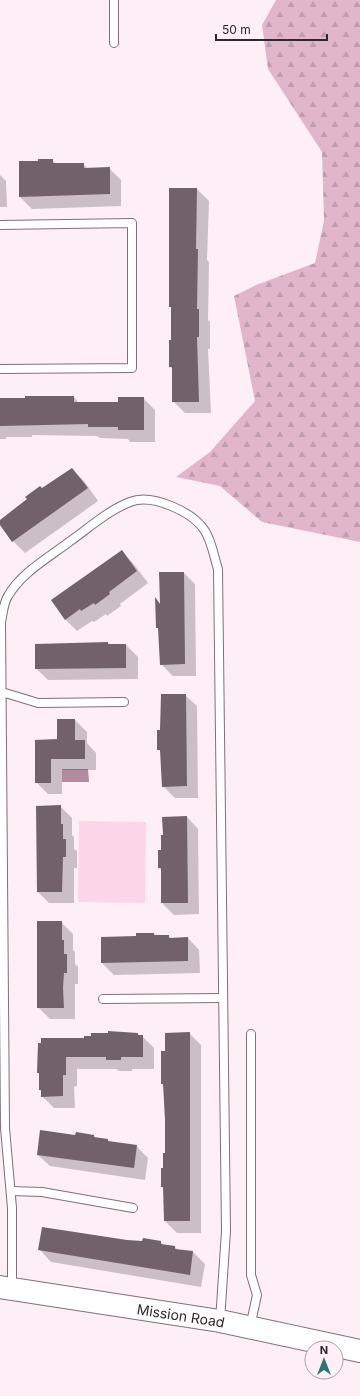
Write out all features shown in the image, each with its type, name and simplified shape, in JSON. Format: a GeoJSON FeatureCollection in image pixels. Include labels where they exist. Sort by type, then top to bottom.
{"type":"FeatureCollection","features":[{"type":"Feature","properties":{"kind":"street","name":"Mission Road"},"geometry":{"type":"LineString","coordinates":[[6,1288],[250,1326],[360,1351]]}},
{"type":"Feature","properties":{"kind":"lane"},"geometry":{"type":"LineString","coordinates":[[114,0],[114,43]]}},
{"type":"Feature","properties":{"kind":"lane"},"geometry":{"type":"LineString","coordinates":[[0,225],[132,223],[132,368],[0,369]]}},
{"type":"Feature","properties":{"kind":"lane"},"geometry":{"type":"LineString","coordinates":[[6,1288],[11,1191],[5,1128],[1,622],[7,597],[14,587],[29,572],[112,511],[132,501],[149,500],[165,504],[199,522],[206,532],[218,569],[226,1231],[220,1321]]}},
{"type":"Feature","properties":{"kind":"lane"},"geometry":{"type":"LineString","coordinates":[[2,692],[38,703],[124,702]]}},
{"type":"Feature","properties":{"kind":"lane"},"geometry":{"type":"LineString","coordinates":[[103,999],[223,998]]}},
{"type":"Feature","properties":{"kind":"lane"},"geometry":{"type":"LineString","coordinates":[[250,1326],[257,1295],[251,1275],[251,1034]]}},
{"type":"Feature","properties":{"kind":"lane"},"geometry":{"type":"LineString","coordinates":[[11,1191],[42,1192],[133,1208]]}},
{"type":"Feature","properties":{"kind":"green space"},"geometry":{"type":"Polygon","coordinates":[[[276,0],[360,0],[360,542],[262,522],[220,486],[176,477],[210,452],[255,401],[234,296],[256,285],[315,263],[324,221],[322,152],[268,69],[262,25],[276,0]]]}},
{"type":"Feature","properties":{"kind":"shaded area"},"geometry":{"type":"Polygon","coordinates":[[[62,769],[88,769],[89,782],[62,782],[62,769]]]}},
{"type":"Feature","properties":{"kind":"shaded area"},"geometry":{"type":"Polygon","coordinates":[[[79,821],[146,822],[145,903],[78,902],[79,821]]]}},
{"type":"Feature","properties":{"kind":"building"},"geometry":{"type":"Polygon","coordinates":[[[38,159],[53,159],[53,163],[84,163],[84,168],[110,167],[110,194],[19,197],[19,161],[38,161],[38,159]]]}},
{"type":"Feature","properties":{"kind":"building"},"geometry":{"type":"Polygon","coordinates":[[[169,188],[197,188],[196,249],[198,249],[197,309],[199,309],[199,337],[197,337],[199,402],[172,402],[172,367],[169,367],[171,307],[169,307],[169,188]]]}},
{"type":"Feature","properties":{"kind":"building"},"geometry":{"type":"Polygon","coordinates":[[[25,396],[74,396],[74,402],[118,402],[118,397],[144,397],[144,430],[118,430],[118,427],[88,427],[88,424],[0,426],[0,398],[25,398],[25,396]]]}},
{"type":"Feature","properties":{"kind":"building"},"geometry":{"type":"Polygon","coordinates":[[[72,468],[88,488],[12,542],[0,525],[0,520],[27,499],[25,497],[40,486],[42,488],[72,468]]]}},
{"type":"Feature","properties":{"kind":"building"},"geometry":{"type":"Polygon","coordinates":[[[122,550],[137,571],[109,592],[110,594],[95,605],[94,603],[81,611],[80,609],[65,620],[51,600],[122,550]]]}},
{"type":"Feature","properties":{"kind":"building"},"geometry":{"type":"Polygon","coordinates":[[[159,572],[184,572],[185,664],[160,665],[158,628],[156,628],[155,597],[160,604],[159,572]]]}},
{"type":"Feature","properties":{"kind":"building"},"geometry":{"type":"Polygon","coordinates":[[[108,642],[108,644],[126,644],[126,668],[35,669],[35,644],[108,642]]]}},
{"type":"Feature","properties":{"kind":"building"},"geometry":{"type":"Polygon","coordinates":[[[161,694],[186,694],[187,786],[162,787],[160,750],[157,750],[157,730],[160,730],[161,694]]]}},
{"type":"Feature","properties":{"kind":"building"},"geometry":{"type":"Polygon","coordinates":[[[57,719],[75,719],[75,740],[85,740],[85,759],[51,759],[51,783],[35,783],[35,740],[57,739],[57,719]]]}},
{"type":"Feature","properties":{"kind":"building"},"geometry":{"type":"Polygon","coordinates":[[[61,805],[63,839],[66,839],[66,857],[63,857],[62,892],[37,892],[36,806],[61,805]]]}},
{"type":"Feature","properties":{"kind":"building"},"geometry":{"type":"Polygon","coordinates":[[[187,816],[188,903],[161,903],[161,868],[158,868],[158,850],[161,850],[161,835],[163,835],[162,817],[187,816]]]}},
{"type":"Feature","properties":{"kind":"building"},"geometry":{"type":"Polygon","coordinates":[[[37,921],[62,921],[64,954],[67,954],[67,973],[64,973],[63,988],[64,1008],[37,1008],[37,921]]]}},
{"type":"Feature","properties":{"kind":"building"},"geometry":{"type":"Polygon","coordinates":[[[136,933],[169,935],[169,938],[188,937],[188,961],[101,963],[101,937],[136,936],[136,933]]]}},
{"type":"Feature","properties":{"kind":"building"},"geometry":{"type":"Polygon","coordinates":[[[108,1031],[138,1033],[138,1035],[143,1035],[143,1057],[121,1057],[121,1060],[106,1060],[106,1057],[66,1057],[66,1075],[63,1075],[63,1096],[41,1097],[41,1090],[39,1090],[39,1073],[37,1073],[38,1043],[41,1043],[41,1038],[84,1038],[84,1036],[91,1036],[91,1033],[108,1033],[108,1031]]]}},
{"type":"Feature","properties":{"kind":"building"},"geometry":{"type":"Polygon","coordinates":[[[190,1032],[190,1221],[164,1221],[161,1168],[163,1168],[163,1153],[165,1153],[165,1119],[163,1084],[161,1084],[161,1051],[165,1051],[165,1033],[190,1032]]]}},
{"type":"Feature","properties":{"kind":"building"},"geometry":{"type":"Polygon","coordinates":[[[40,1130],[75,1135],[76,1132],[94,1135],[94,1137],[108,1139],[108,1141],[137,1145],[134,1168],[37,1155],[40,1130]]]}},
{"type":"Feature","properties":{"kind":"building"},"geometry":{"type":"Polygon","coordinates":[[[42,1227],[127,1240],[142,1241],[143,1238],[161,1241],[161,1244],[175,1246],[175,1249],[193,1251],[190,1275],[38,1250],[42,1227]]]}}]}
